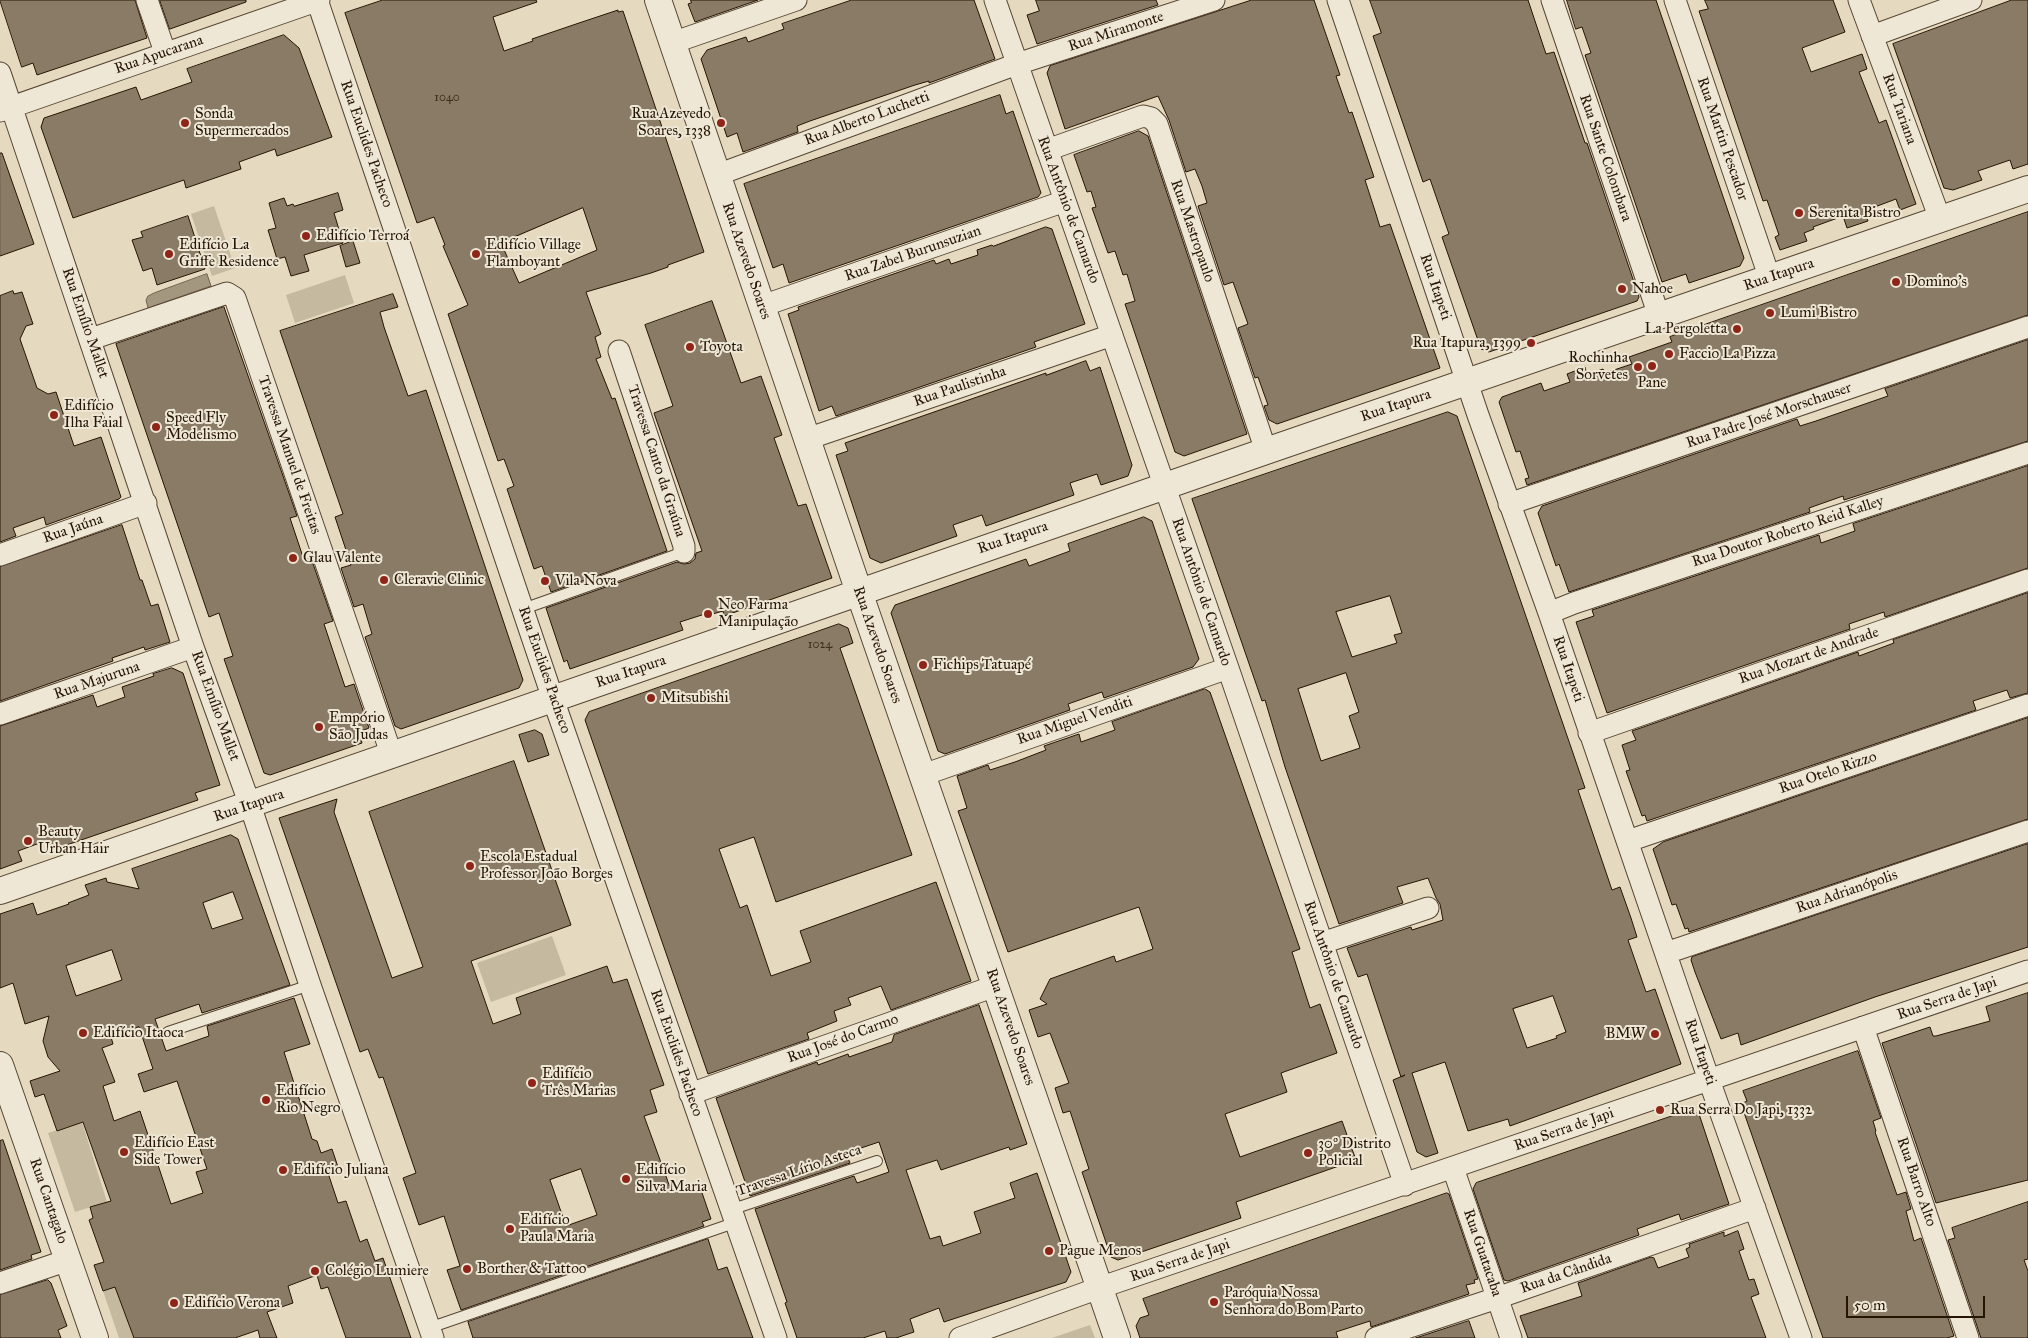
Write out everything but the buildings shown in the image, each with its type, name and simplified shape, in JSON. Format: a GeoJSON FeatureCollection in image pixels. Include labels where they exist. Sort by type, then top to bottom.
{"type":"FeatureCollection","features":[{"type":"Feature","properties":{"kind":"street"},"geometry":{"type":"LineString","coordinates":[[147,0],[166,52]]}},
{"type":"Feature","properties":{"kind":"street","name":"Rua Apucarana"},"geometry":{"type":"LineString","coordinates":[[6,109],[318,0]]}},
{"type":"Feature","properties":{"kind":"street","name":"Rua Euclides Pacheco"},"geometry":{"type":"LineString","coordinates":[[318,0],[553,699],[732,1217],[776,1338]]}},
{"type":"Feature","properties":{"kind":"street","name":"Rua Azevedo Soares"},"geometry":{"type":"LineString","coordinates":[[658,0],[859,592],[1117,1338]]}},
{"type":"Feature","properties":{"kind":"street"},"geometry":{"type":"LineString","coordinates":[[672,43],[796,0]]}},
{"type":"Feature","properties":{"kind":"street","name":"Rua Antônio de Camardo"},"geometry":{"type":"LineString","coordinates":[[995,0],[1228,668],[1404,1185]]}},
{"type":"Feature","properties":{"kind":"street","name":"Rua Miramonte"},"geometry":{"type":"LineString","coordinates":[[1017,64],[1170,7],[1214,0]]}},
{"type":"Feature","properties":{"kind":"street","name":"Rua Itapeti"},"geometry":{"type":"LineString","coordinates":[[1338,0],[1509,504],[1549,613],[1709,1080],[1801,1338]]}},
{"type":"Feature","properties":{"kind":"street","name":"Rua Sante Colombara"},"geometry":{"type":"LineString","coordinates":[[1552,0],[1659,316]]}},
{"type":"Feature","properties":{"kind":"street","name":"Rua Martin Pescador"},"geometry":{"type":"LineString","coordinates":[[1675,0],[1770,279]]}},
{"type":"Feature","properties":{"kind":"street","name":"Rua Tariana"},"geometry":{"type":"LineString","coordinates":[[1859,0],[1940,219]]}},
{"type":"Feature","properties":{"kind":"street"},"geometry":{"type":"LineString","coordinates":[[1872,36],[1971,0]]}},
{"type":"Feature","properties":{"kind":"street","name":"Rua Alberto Luchetti"},"geometry":{"type":"LineString","coordinates":[[717,175],[1017,64]]}},
{"type":"Feature","properties":{"kind":"street","name":"Rua Emílio Mallet"},"geometry":{"type":"LineString","coordinates":[[0,73],[6,109],[91,339],[193,647],[250,805],[310,985],[431,1333]]}},
{"type":"Feature","properties":{"kind":"street","name":"Rua Mastropaulo"},"geometry":{"type":"LineString","coordinates":[[1047,150],[1144,116],[1151,118],[1156,124],[1266,451]]}},
{"type":"Feature","properties":{"kind":"street","name":"Rua Itapura"},"geometry":{"type":"LineString","coordinates":[[0,891],[1164,486],[2028,189]]}},
{"type":"Feature","properties":{"kind":"street","name":"Rua Zabel Burunsuzian"},"geometry":{"type":"LineString","coordinates":[[762,306],[1065,201]]}},
{"type":"Feature","properties":{"kind":"street","name":"Travessa Manuel de Freitas"},"geometry":{"type":"LineString","coordinates":[[91,339],[227,293],[235,298],[392,756]]}},
{"type":"Feature","properties":{"kind":"street","name":"Rua Padre José Morschauser"},"geometry":{"type":"LineString","coordinates":[[1509,504],[2028,327]]}},
{"type":"Feature","properties":{"kind":"street","name":"Rua Paulistinha"},"geometry":{"type":"LineString","coordinates":[[807,439],[1112,335]]}},
{"type":"Feature","properties":{"kind":"street","name":"Travessa Canto da Graúna"},"geometry":{"type":"LineString","coordinates":[[619,351],[684,546],[684,552]]}},
{"type":"Feature","properties":{"kind":"street","name":"Rua Doutor Roberto Reid Kalley"},"geometry":{"type":"LineString","coordinates":[[1549,613],[1574,603],[2028,453]]}},
{"type":"Feature","properties":{"kind":"street","name":"Rua Jaúna"},"geometry":{"type":"LineString","coordinates":[[0,555],[146,503]]}},
{"type":"Feature","properties":{"kind":"street","name":"Rua Mozart de Andrade"},"geometry":{"type":"LineString","coordinates":[[1589,732],[2028,580]]}},
{"type":"Feature","properties":{"kind":"street","name":"Rua Majuruna"},"geometry":{"type":"LineString","coordinates":[[0,714],[193,647]]}},
{"type":"Feature","properties":{"kind":"street","name":"Rua Miguel Venditi"},"geometry":{"type":"LineString","coordinates":[[923,775],[1228,668]]}},
{"type":"Feature","properties":{"kind":"street","name":"Rua Otelo Rizzo"},"geometry":{"type":"LineString","coordinates":[[1628,841],[2028,705]]}},
{"type":"Feature","properties":{"kind":"street","name":"Rua Adrianópolis"},"geometry":{"type":"LineString","coordinates":[[1666,953],[2028,831]]}},
{"type":"Feature","properties":{"kind":"street"},"geometry":{"type":"LineString","coordinates":[[1322,943],[1428,908]]}},
{"type":"Feature","properties":{"kind":"street","name":"Rua Serra de Japi"},"geometry":{"type":"LineString","coordinates":[[960,1338],[1099,1288],[2028,971]]}},
{"type":"Feature","properties":{"kind":"street","name":"Rua José do Carmo"},"geometry":{"type":"LineString","coordinates":[[690,1094],[995,986]]}},
{"type":"Feature","properties":{"kind":"street","name":"Rua Barro Alto"},"geometry":{"type":"LineString","coordinates":[[1863,1027],[1968,1338]]}},
{"type":"Feature","properties":{"kind":"street","name":"Rua Cantagalo"},"geometry":{"type":"LineString","coordinates":[[0,1065],[5,1096],[68,1260],[95,1338]]}},
{"type":"Feature","properties":{"kind":"street","name":"Rua Guatacaba"},"geometry":{"type":"LineString","coordinates":[[1453,1168],[1511,1338]]}},
{"type":"Feature","properties":{"kind":"street","name":"Rua da Cândida"},"geometry":{"type":"LineString","coordinates":[[1376,1338],[1755,1208]]}},
{"type":"Feature","properties":{"kind":"street"},"geometry":{"type":"LineString","coordinates":[[0,1283],[68,1260]]}},
{"type":"Feature","properties":{"kind":"lane","name":"Travessa Canto da Graúna"},"geometry":{"type":"LineString","coordinates":[[523,609],[684,552]]}},
{"type":"Feature","properties":{"kind":"lane"},"geometry":{"type":"LineString","coordinates":[[168,1032],[310,985]]}},
{"type":"Feature","properties":{"kind":"lane","name":"Travessa Lírio Asteca"},"geometry":{"type":"LineString","coordinates":[[431,1333],[877,1161]]}},
{"type":"Feature","properties":{"kind":"shaded area"},"geometry":{"type":"Polygon","coordinates":[[[214,206],[235,268],[212,276],[191,214],[214,206]]]}},
{"type":"Feature","properties":{"kind":"shaded area"},"geometry":{"type":"Polygon","coordinates":[[[207,274],[211,286],[148,308],[146,300],[148,296],[207,274]]]}},
{"type":"Feature","properties":{"kind":"shaded area"},"geometry":{"type":"Polygon","coordinates":[[[345,275],[354,303],[295,323],[286,295],[345,275]]]}},
{"type":"Feature","properties":{"kind":"shaded area"},"geometry":{"type":"Polygon","coordinates":[[[552,936],[566,975],[491,1002],[477,963],[552,936]]]}},
{"type":"Feature","properties":{"kind":"shaded area"},"geometry":{"type":"Polygon","coordinates":[[[82,1122],[107,1202],[75,1212],[48,1133],[82,1122]]]}},
{"type":"Feature","properties":{"kind":"shaded area"},"geometry":{"type":"Polygon","coordinates":[[[115,1287],[134,1338],[119,1338],[103,1291],[115,1287]]]}},
{"type":"Feature","properties":{"kind":"shaded area"},"geometry":{"type":"Polygon","coordinates":[[[1090,1325],[1095,1338],[1052,1338],[1090,1325]]]}},
{"type":"Feature","properties":{"kind":"place","name":"Sonda Supermercados"},"geometry":{"type":"Point","coordinates":[185,123]}},
{"type":"Feature","properties":{"kind":"place","name":"Rua Azevedo Soares, 1338"},"geometry":{"type":"Point","coordinates":[721,123]}},
{"type":"Feature","properties":{"kind":"place","name":"Serenita Bistro"},"geometry":{"type":"Point","coordinates":[1799,213]}},
{"type":"Feature","properties":{"kind":"place","name":"Edifício Terroá"},"geometry":{"type":"Point","coordinates":[306,236]}},
{"type":"Feature","properties":{"kind":"place","name":"Edifício La Griffe Residence"},"geometry":{"type":"Point","coordinates":[169,254]}},
{"type":"Feature","properties":{"kind":"place","name":"Edifício Village Flamboyant"},"geometry":{"type":"Point","coordinates":[476,254]}},
{"type":"Feature","properties":{"kind":"place","name":"Domino's"},"geometry":{"type":"Point","coordinates":[1896,282]}},
{"type":"Feature","properties":{"kind":"place","name":"Nahoe"},"geometry":{"type":"Point","coordinates":[1622,289]}},
{"type":"Feature","properties":{"kind":"place","name":"Lumi Bistro"},"geometry":{"type":"Point","coordinates":[1770,313]}},
{"type":"Feature","properties":{"kind":"place","name":"La Pergoletta"},"geometry":{"type":"Point","coordinates":[1737,329]}},
{"type":"Feature","properties":{"kind":"place","name":"Rua Itapura, 1399"},"geometry":{"type":"Point","coordinates":[1531,343]}},
{"type":"Feature","properties":{"kind":"place","name":"Toyota"},"geometry":{"type":"Point","coordinates":[690,347]}},
{"type":"Feature","properties":{"kind":"place","name":"Faccio La Pizza"},"geometry":{"type":"Point","coordinates":[1669,354]}},
{"type":"Feature","properties":{"kind":"place","name":"Pane"},"geometry":{"type":"Point","coordinates":[1652,366]}},
{"type":"Feature","properties":{"kind":"place","name":"Rochinha Sorvetes"},"geometry":{"type":"Point","coordinates":[1638,367]}},
{"type":"Feature","properties":{"kind":"place","name":"Edifício Ilha Faial"},"geometry":{"type":"Point","coordinates":[54,415]}},
{"type":"Feature","properties":{"kind":"place","name":"Speed Fly Modelismo"},"geometry":{"type":"Point","coordinates":[156,427]}},
{"type":"Feature","properties":{"kind":"place","name":"Glau Valente"},"geometry":{"type":"Point","coordinates":[293,558]}},
{"type":"Feature","properties":{"kind":"place","name":"Cleravie Clinic"},"geometry":{"type":"Point","coordinates":[384,580]}},
{"type":"Feature","properties":{"kind":"place","name":"Vila Nova"},"geometry":{"type":"Point","coordinates":[545,581]}},
{"type":"Feature","properties":{"kind":"place","name":"Neo Farma Manipulação"},"geometry":{"type":"Point","coordinates":[708,614]}},
{"type":"Feature","properties":{"kind":"place","name":"Fichips Tatuapé"},"geometry":{"type":"Point","coordinates":[923,665]}},
{"type":"Feature","properties":{"kind":"place","name":"Mitsubishi"},"geometry":{"type":"Point","coordinates":[651,698]}},
{"type":"Feature","properties":{"kind":"place","name":"Empório São Judas"},"geometry":{"type":"Point","coordinates":[319,727]}},
{"type":"Feature","properties":{"kind":"place","name":"Beauty Urban Hair"},"geometry":{"type":"Point","coordinates":[28,841]}},
{"type":"Feature","properties":{"kind":"place","name":"Escola Estadual Professor João Borges"},"geometry":{"type":"Point","coordinates":[470,866]}},
{"type":"Feature","properties":{"kind":"place","name":"Edifício Itaoca"},"geometry":{"type":"Point","coordinates":[83,1033]}},
{"type":"Feature","properties":{"kind":"place","name":"BMW"},"geometry":{"type":"Point","coordinates":[1655,1034]}},
{"type":"Feature","properties":{"kind":"place","name":"Edifício Três Marias"},"geometry":{"type":"Point","coordinates":[532,1083]}},
{"type":"Feature","properties":{"kind":"place","name":"Edifício Rio Negro"},"geometry":{"type":"Point","coordinates":[266,1100]}},
{"type":"Feature","properties":{"kind":"place","name":"Rua Serra Do Japi, 1332"},"geometry":{"type":"Point","coordinates":[1660,1110]}},
{"type":"Feature","properties":{"kind":"place","name":"Edifício East Side Tower"},"geometry":{"type":"Point","coordinates":[124,1152]}},
{"type":"Feature","properties":{"kind":"place","name":"30º Distrito Policial"},"geometry":{"type":"Point","coordinates":[1308,1153]}},
{"type":"Feature","properties":{"kind":"place","name":"Edifício Juliana"},"geometry":{"type":"Point","coordinates":[283,1170]}},
{"type":"Feature","properties":{"kind":"place","name":"Edifício Silva Maria"},"geometry":{"type":"Point","coordinates":[626,1179]}},
{"type":"Feature","properties":{"kind":"place","name":"Edifício Paula Maria"},"geometry":{"type":"Point","coordinates":[510,1229]}},
{"type":"Feature","properties":{"kind":"place","name":"Pague Menos"},"geometry":{"type":"Point","coordinates":[1049,1251]}},
{"type":"Feature","properties":{"kind":"place","name":"Borther & Tattoo"},"geometry":{"type":"Point","coordinates":[467,1269]}},
{"type":"Feature","properties":{"kind":"place","name":"Colégio Lumiere"},"geometry":{"type":"Point","coordinates":[315,1271]}},
{"type":"Feature","properties":{"kind":"place","name":"Paróquia Nossa Senhora do Bom Parto"},"geometry":{"type":"Point","coordinates":[1214,1302]}},
{"type":"Feature","properties":{"kind":"place","name":"Edifício Verona"},"geometry":{"type":"Point","coordinates":[174,1303]}}]}
